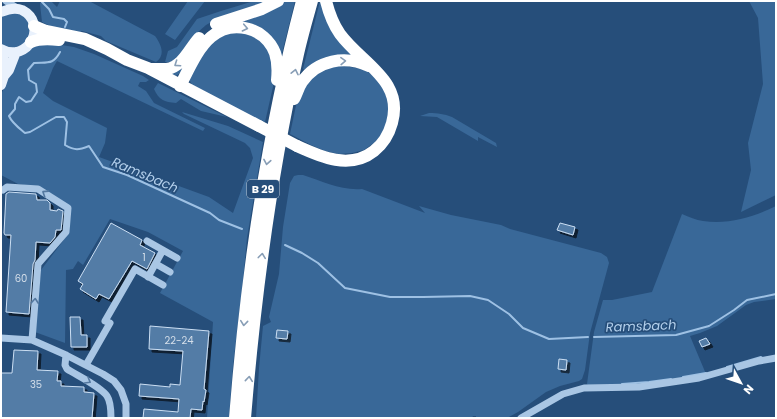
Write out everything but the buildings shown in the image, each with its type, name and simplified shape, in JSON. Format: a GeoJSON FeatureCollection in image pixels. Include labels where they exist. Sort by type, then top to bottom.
{"type":"FeatureCollection","features":[{"type":"Feature","properties":{"kind":"highway"},"geometry":{"type":"LineString","coordinates":[[148,68],[165,69],[176,65],[182,61],[204,32],[210,28],[217,24],[262,9],[278,1]]}},
{"type":"Feature","properties":{"kind":"highway","name":"B 29"},"geometry":{"type":"LineString","coordinates":[[235,418],[248,284],[263,185],[279,96],[302,1]]}},
{"type":"Feature","properties":{"kind":"highway","name":"B 29"},"geometry":{"type":"LineString","coordinates":[[245,418],[257,295],[268,212],[298,53],[312,1]]}},
{"type":"Feature","properties":{"kind":"highway"},"geometry":{"type":"LineString","coordinates":[[34,26],[46,31],[85,39],[127,60],[148,68],[297,146],[328,159],[346,161],[359,159],[372,152],[385,139],[393,120],[394,101],[384,78],[350,46],[341,35],[333,23],[326,1]]}},
{"type":"Feature","properties":{"kind":"highway"},"geometry":{"type":"LineString","coordinates":[[180,86],[200,50],[210,37],[226,28],[242,27],[253,30],[261,35],[273,48],[277,60],[278,68],[276,84],[279,96]]}},
{"type":"Feature","properties":{"kind":"highway"},"geometry":{"type":"LineString","coordinates":[[31,42],[36,39],[43,39],[71,42],[113,58],[127,60]]}},
{"type":"Feature","properties":{"kind":"highway"},"geometry":{"type":"LineString","coordinates":[[287,110],[294,99],[298,88],[306,77],[311,72],[323,65],[336,61],[349,60],[363,63],[375,70]]}},
{"type":"Feature","properties":{"kind":"main road"},"geometry":{"type":"LineString","coordinates":[[1,12],[6,9],[19,9],[30,16],[34,26],[34,33],[31,42],[24,49],[16,52],[8,52],[2,49],[3,81]]}},
{"type":"Feature","properties":{"kind":"main road"},"geometry":{"type":"LineString","coordinates":[[3,81],[16,52]]}},
{"type":"Feature","properties":{"kind":"street"},"geometry":{"type":"LineString","coordinates":[[6,1],[19,9]]}},
{"type":"Feature","properties":{"kind":"street"},"geometry":{"type":"LineString","coordinates":[[4,190],[7,187],[38,189],[68,208],[66,232],[38,264],[32,340]]}},
{"type":"Feature","properties":{"kind":"street"},"geometry":{"type":"LineString","coordinates":[[147,241],[177,258]]}},
{"type":"Feature","properties":{"kind":"street"},"geometry":{"type":"LineString","coordinates":[[148,277],[163,250]]}},
{"type":"Feature","properties":{"kind":"street"},"geometry":{"type":"LineString","coordinates":[[156,264],[170,272]]}},
{"type":"Feature","properties":{"kind":"street"},"geometry":{"type":"LineString","coordinates":[[86,365],[110,323],[105,321],[135,269],[163,285]]}},
{"type":"Feature","properties":{"kind":"street"},"geometry":{"type":"LineString","coordinates":[[1,338],[32,340],[66,355],[114,381],[121,390],[126,404],[126,418]]}},
{"type":"Feature","properties":{"kind":"street"},"geometry":{"type":"LineString","coordinates":[[66,355],[65,365],[67,369],[98,387],[108,396],[111,409],[111,418]]}},
{"type":"Feature","properties":{"kind":"street"},"geometry":{"type":"LineString","coordinates":[[522,418],[563,394],[584,388],[639,387],[699,378],[759,361],[776,358]]}},
{"type":"Feature","properties":{"kind":"shaded area"},"geometry":{"type":"Polygon","coordinates":[[[41,1],[51,1],[57,7],[60,1],[89,1],[155,36],[162,49],[161,56],[156,62],[106,41],[101,36],[82,31],[79,33],[52,27],[42,22],[41,1]]]}},
{"type":"Feature","properties":{"kind":"shaded area"},"geometry":{"type":"Polygon","coordinates":[[[188,1],[205,1],[175,40],[165,34],[188,1]]]}},
{"type":"Feature","properties":{"kind":"shaded area"},"geometry":{"type":"Polygon","coordinates":[[[254,1],[269,1],[215,20],[206,25],[197,33],[174,62],[165,62],[168,51],[177,47],[197,19],[254,1]]]}},
{"type":"Feature","properties":{"kind":"shaded area"},"geometry":{"type":"Polygon","coordinates":[[[283,1],[295,1],[281,57],[279,51],[228,23],[179,74],[176,76],[165,71],[209,31],[219,25],[283,1]]]}},
{"type":"Feature","properties":{"kind":"shaded area"},"geometry":{"type":"Polygon","coordinates":[[[320,1],[323,1],[358,57],[306,71],[303,69],[320,1]]]}},
{"type":"Feature","properties":{"kind":"shaded area"},"geometry":{"type":"Polygon","coordinates":[[[749,1],[776,1],[776,195],[741,212],[751,170],[748,143],[763,84],[758,18],[749,1]]]}},
{"type":"Feature","properties":{"kind":"shaded area"},"geometry":{"type":"Polygon","coordinates":[[[16,12],[27,20],[30,30],[29,40],[14,49],[1,45],[1,16],[16,12]]]}},
{"type":"Feature","properties":{"kind":"shaded area"},"geometry":{"type":"Polygon","coordinates":[[[245,30],[269,48],[275,78],[265,122],[192,85],[189,79],[197,60],[218,36],[245,30]]]}},
{"type":"Feature","properties":{"kind":"shaded area"},"geometry":{"type":"Polygon","coordinates":[[[49,43],[74,47],[94,54],[143,76],[149,80],[146,82],[140,82],[138,86],[146,91],[154,103],[205,128],[203,131],[57,61],[43,93],[53,101],[107,128],[105,143],[99,157],[209,197],[233,213],[253,158],[250,148],[245,143],[182,112],[228,126],[263,142],[247,238],[233,365],[229,418],[207,418],[213,322],[160,293],[183,251],[148,232],[110,219],[83,265],[78,261],[73,269],[66,270],[65,343],[35,332],[41,270],[69,233],[71,208],[37,187],[18,184],[1,175],[1,95],[16,57],[34,44],[49,43]]]}},
{"type":"Feature","properties":{"kind":"shaded area"},"geometry":{"type":"Polygon","coordinates":[[[341,65],[366,70],[376,78],[384,87],[390,112],[383,133],[375,142],[364,150],[339,154],[325,151],[290,134],[298,96],[315,74],[328,68],[341,65]]]}},
{"type":"Feature","properties":{"kind":"shaded area"},"geometry":{"type":"Polygon","coordinates":[[[158,83],[227,117],[201,111],[181,99],[176,103],[162,100],[154,89],[158,83]]]}},
{"type":"Feature","properties":{"kind":"shaded area"},"geometry":{"type":"Polygon","coordinates":[[[429,113],[452,117],[496,143],[497,147],[478,137],[478,141],[437,117],[420,116],[429,113]]]}},
{"type":"Feature","properties":{"kind":"shaded area"},"geometry":{"type":"Polygon","coordinates":[[[303,175],[340,187],[362,189],[425,213],[419,206],[451,215],[501,225],[510,229],[601,253],[607,257],[609,263],[590,333],[585,370],[582,379],[546,392],[507,418],[476,418],[476,416],[473,416],[472,418],[256,418],[263,326],[271,322],[269,317],[279,274],[283,227],[290,183],[294,176],[303,175]]]}},
{"type":"Feature","properties":{"kind":"shaded area"},"geometry":{"type":"Polygon","coordinates":[[[776,206],[776,299],[754,302],[746,305],[717,326],[690,336],[706,374],[639,384],[587,384],[594,332],[603,300],[612,300],[652,292],[682,214],[700,221],[722,222],[750,217],[776,206]]]}},
{"type":"Feature","properties":{"kind":"waterway","name":"Ramsbach"},"geometry":{"type":"LineString","coordinates":[[42,2],[49,9],[53,17],[64,19],[67,22],[65,27]]}},
{"type":"Feature","properties":{"kind":"waterway","name":"Ramsbach"},"geometry":{"type":"LineString","coordinates":[[60,52],[52,61],[47,63],[34,63],[28,70],[29,80],[36,84],[37,92],[31,101],[26,102],[19,97],[15,104],[15,109],[9,116],[16,125],[25,133],[30,132],[56,117],[64,117],[67,122],[65,145],[77,149],[89,146],[103,167],[127,175],[210,213],[219,220],[242,229]]}},
{"type":"Feature","properties":{"kind":"waterway","name":"Ramsbach"},"geometry":{"type":"LineString","coordinates":[[285,245],[318,263],[345,288],[390,297],[470,296],[488,300],[509,314],[523,328],[549,339],[588,337]]}},
{"type":"Feature","properties":{"kind":"waterway","name":"Ramsbach"},"geometry":{"type":"LineString","coordinates":[[594,337],[676,335],[709,326],[747,300],[776,294]]}},
{"type":"Feature","properties":{"kind":"waterway"},"geometry":{"type":"LineString","coordinates":[[727,367],[761,357]]}},
{"type":"Feature","properties":{"kind":"waterway"},"geometry":{"type":"LineString","coordinates":[[683,377],[706,373]]}},
{"type":"Feature","properties":{"kind":"waterway"},"geometry":{"type":"LineString","coordinates":[[622,384],[671,379]]}}]}
